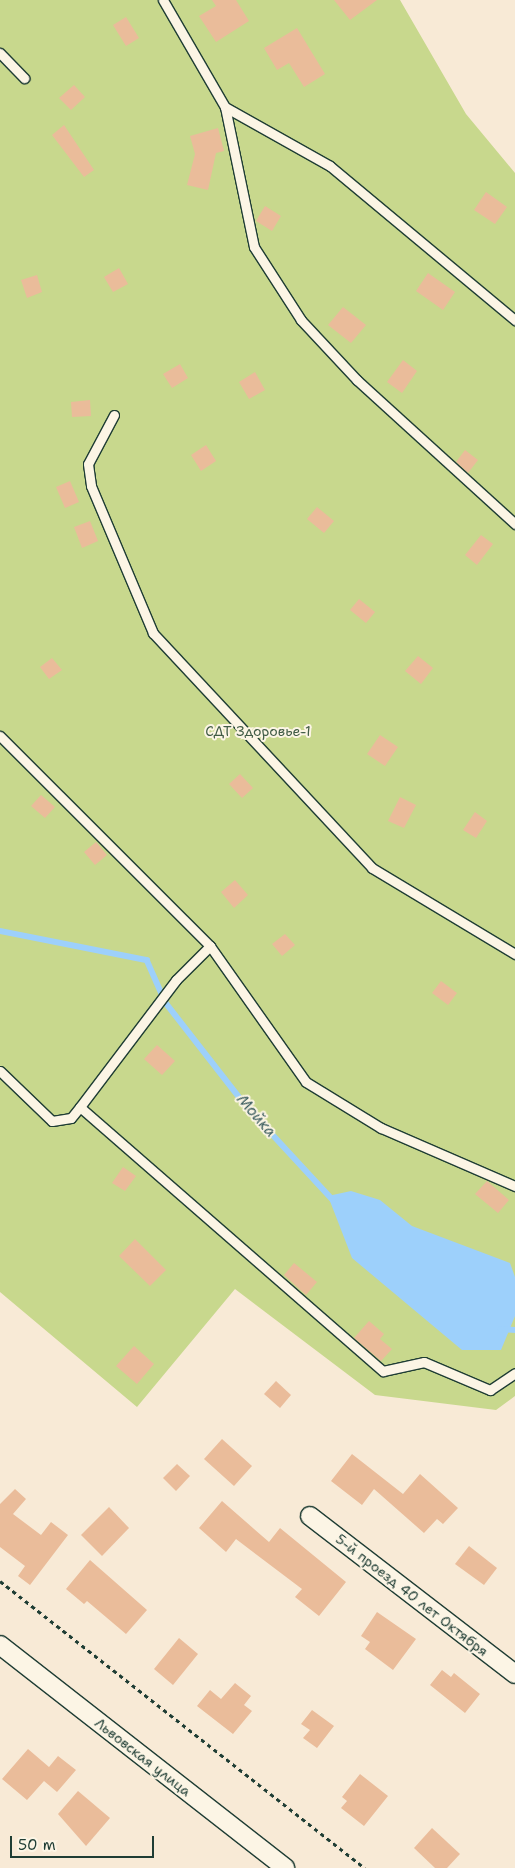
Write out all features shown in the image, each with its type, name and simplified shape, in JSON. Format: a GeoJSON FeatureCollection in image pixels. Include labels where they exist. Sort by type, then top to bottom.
{"type":"FeatureCollection","features":[{"type":"Feature","properties":{"kind":"street","name":"5-й проезд 40 лет Октября"},"geometry":{"type":"LineString","coordinates":[[310,1516],[515,1674]]}},
{"type":"Feature","properties":{"kind":"street","name":"Львовская улица"},"geometry":{"type":"LineString","coordinates":[[0,1645],[285,1868]]}},
{"type":"Feature","properties":{"kind":"lane"},"geometry":{"type":"LineString","coordinates":[[163,0],[225,107],[254,247],[301,320],[358,380],[515,524]]}},
{"type":"Feature","properties":{"kind":"lane"},"geometry":{"type":"LineString","coordinates":[[0,53],[24,78]]}},
{"type":"Feature","properties":{"kind":"lane"},"geometry":{"type":"LineString","coordinates":[[225,107],[330,166],[515,320]]}},
{"type":"Feature","properties":{"kind":"lane"},"geometry":{"type":"LineString","coordinates":[[114,415],[88,464],[91,486],[153,634],[372,868],[515,954]]}},
{"type":"Feature","properties":{"kind":"lane"},"geometry":{"type":"LineString","coordinates":[[0,736],[210,946],[306,1082],[381,1128],[515,1186]]}},
{"type":"Feature","properties":{"kind":"lane"},"geometry":{"type":"LineString","coordinates":[[0,1071],[52,1121],[71,1118],[176,980],[210,946]]}},
{"type":"Feature","properties":{"kind":"lane"},"geometry":{"type":"LineString","coordinates":[[80,1107],[382,1372],[424,1362],[490,1390],[515,1373]]}},
{"type":"Feature","properties":{"kind":"path"},"geometry":{"type":"LineString","coordinates":[[0,1580],[365,1868]]}},
{"type":"Feature","properties":{"kind":"green space","name":"СДТ Здоровье-1"},"geometry":{"type":"Polygon","coordinates":[[[0,0],[400,0],[466,114],[515,173],[515,1396],[496,1410],[375,1395],[235,1289],[137,1407],[0,1292],[0,0]]]}},
{"type":"Feature","properties":{"kind":"water"},"geometry":{"type":"Polygon","coordinates":[[[351,1191],[380,1200],[412,1226],[510,1263],[515,1277],[515,1316],[501,1350],[462,1350],[352,1258],[328,1196],[351,1191]]]}},
{"type":"Feature","properties":{"kind":"building"},"geometry":{"type":"Polygon","coordinates":[[[212,0],[236,0],[249,21],[216,42],[199,16],[216,6],[212,0]]]}},
{"type":"Feature","properties":{"kind":"building"},"geometry":{"type":"Polygon","coordinates":[[[334,0],[377,0],[350,20],[334,0]]]}},
{"type":"Feature","properties":{"kind":"building"},"geometry":{"type":"Polygon","coordinates":[[[126,17],[139,38],[126,46],[113,25],[126,17]]]}},
{"type":"Feature","properties":{"kind":"building"},"geometry":{"type":"Polygon","coordinates":[[[297,28],[325,74],[304,87],[289,63],[277,70],[264,48],[297,28]]]}},
{"type":"Feature","properties":{"kind":"building"},"geometry":{"type":"Polygon","coordinates":[[[74,85],[85,97],[71,110],[59,98],[74,85]]]}},
{"type":"Feature","properties":{"kind":"building"},"geometry":{"type":"Polygon","coordinates":[[[64,125],[94,170],[84,177],[52,135],[64,125]]]}},
{"type":"Feature","properties":{"kind":"building"},"geometry":{"type":"Polygon","coordinates":[[[218,128],[224,151],[216,153],[208,190],[187,185],[195,154],[190,136],[218,128]]]}},
{"type":"Feature","properties":{"kind":"building"},"geometry":{"type":"Polygon","coordinates":[[[486,192],[507,207],[495,224],[474,210],[486,192]]]}},
{"type":"Feature","properties":{"kind":"building"},"geometry":{"type":"Polygon","coordinates":[[[265,206],[281,216],[272,231],[256,221],[265,206]]]}},
{"type":"Feature","properties":{"kind":"building"},"geometry":{"type":"Polygon","coordinates":[[[119,268],[128,284],[113,292],[104,277],[119,268]]]}},
{"type":"Feature","properties":{"kind":"building"},"geometry":{"type":"Polygon","coordinates":[[[428,273],[455,292],[443,310],[416,291],[428,273]]]}},
{"type":"Feature","properties":{"kind":"building"},"geometry":{"type":"Polygon","coordinates":[[[37,275],[42,292],[27,298],[21,280],[37,275]]]}},
{"type":"Feature","properties":{"kind":"building"},"geometry":{"type":"Polygon","coordinates":[[[343,307],[366,325],[351,343],[328,325],[343,307]]]}},
{"type":"Feature","properties":{"kind":"building"},"geometry":{"type":"Polygon","coordinates":[[[403,360],[417,371],[402,393],[387,382],[403,360]]]}},
{"type":"Feature","properties":{"kind":"building"},"geometry":{"type":"Polygon","coordinates":[[[180,364],[188,378],[172,388],[163,374],[180,364]]]}},
{"type":"Feature","properties":{"kind":"building"},"geometry":{"type":"Polygon","coordinates":[[[255,372],[265,390],[249,399],[239,382],[255,372]]]}},
{"type":"Feature","properties":{"kind":"building"},"geometry":{"type":"Polygon","coordinates":[[[90,400],[91,416],[72,417],[71,402],[90,400]]]}},
{"type":"Feature","properties":{"kind":"building"},"geometry":{"type":"Polygon","coordinates":[[[206,445],[216,461],[201,471],[191,455],[206,445]]]}},
{"type":"Feature","properties":{"kind":"building"},"geometry":{"type":"Polygon","coordinates":[[[465,450],[478,460],[468,473],[456,462],[465,450]]]}},
{"type":"Feature","properties":{"kind":"building"},"geometry":{"type":"Polygon","coordinates":[[[70,481],[79,502],[65,508],[56,487],[70,481]]]}},
{"type":"Feature","properties":{"kind":"building"},"geometry":{"type":"Polygon","coordinates":[[[317,507],[334,521],[324,533],[307,519],[317,507]]]}},
{"type":"Feature","properties":{"kind":"building"},"geometry":{"type":"Polygon","coordinates":[[[90,521],[98,541],[82,548],[74,527],[90,521]]]}},
{"type":"Feature","properties":{"kind":"building"},"geometry":{"type":"Polygon","coordinates":[[[481,535],[493,544],[477,565],[465,555],[481,535]]]}},
{"type":"Feature","properties":{"kind":"building"},"geometry":{"type":"Polygon","coordinates":[[[359,599],[375,612],[366,623],[350,610],[359,599]]]}},
{"type":"Feature","properties":{"kind":"building"},"geometry":{"type":"Polygon","coordinates":[[[418,656],[433,668],[421,684],[405,671],[418,656]]]}},
{"type":"Feature","properties":{"kind":"building"},"geometry":{"type":"Polygon","coordinates":[[[52,658],[62,670],[49,679],[40,667],[52,658]]]}},
{"type":"Feature","properties":{"kind":"building"},"geometry":{"type":"Polygon","coordinates":[[[380,735],[398,747],[385,766],[367,754],[380,735]]]}},
{"type":"Feature","properties":{"kind":"building"},"geometry":{"type":"Polygon","coordinates":[[[240,774],[253,788],[242,798],[229,784],[240,774]]]}},
{"type":"Feature","properties":{"kind":"building"},"geometry":{"type":"Polygon","coordinates":[[[41,795],[55,807],[45,818],[31,806],[41,795]]]}},
{"type":"Feature","properties":{"kind":"building"},"geometry":{"type":"Polygon","coordinates":[[[400,797],[416,805],[404,828],[388,821],[400,797]]]}},
{"type":"Feature","properties":{"kind":"building"},"geometry":{"type":"Polygon","coordinates":[[[475,812],[487,821],[476,838],[463,830],[475,812]]]}},
{"type":"Feature","properties":{"kind":"building"},"geometry":{"type":"Polygon","coordinates":[[[96,842],[107,855],[95,865],[84,852],[96,842]]]}},
{"type":"Feature","properties":{"kind":"building"},"geometry":{"type":"Polygon","coordinates":[[[235,880],[248,895],[234,908],[221,892],[235,880]]]}},
{"type":"Feature","properties":{"kind":"building"},"geometry":{"type":"Polygon","coordinates":[[[285,934],[295,945],[282,956],[272,944],[285,934]]]}},
{"type":"Feature","properties":{"kind":"building"},"geometry":{"type":"Polygon","coordinates":[[[441,981],[457,993],[448,1005],[432,993],[441,981]]]}},
{"type":"Feature","properties":{"kind":"building"},"geometry":{"type":"Polygon","coordinates":[[[157,1045],[175,1061],[162,1075],[144,1059],[157,1045]]]}},
{"type":"Feature","properties":{"kind":"building"},"geometry":{"type":"Polygon","coordinates":[[[123,1167],[136,1176],[125,1191],[112,1183],[123,1167]]]}},
{"type":"Feature","properties":{"kind":"building"},"geometry":{"type":"Polygon","coordinates":[[[487,1181],[509,1200],[498,1213],[475,1194],[487,1181]]]}},
{"type":"Feature","properties":{"kind":"building"},"geometry":{"type":"Polygon","coordinates":[[[135,1239],[166,1270],[150,1286],[119,1256],[135,1239]]]}},
{"type":"Feature","properties":{"kind":"building"},"geometry":{"type":"Polygon","coordinates":[[[294,1263],[317,1282],[306,1295],[284,1275],[294,1263]]]}},
{"type":"Feature","properties":{"kind":"building"},"geometry":{"type":"Polygon","coordinates":[[[369,1321],[384,1334],[380,1339],[392,1349],[381,1361],[354,1338],[369,1321]]]}},
{"type":"Feature","properties":{"kind":"building"},"geometry":{"type":"Polygon","coordinates":[[[134,1346],[154,1364],[137,1384],[116,1366],[134,1346]]]}},
{"type":"Feature","properties":{"kind":"building"},"geometry":{"type":"Polygon","coordinates":[[[276,1381],[291,1395],[280,1408],[264,1394],[276,1381]]]}},
{"type":"Feature","properties":{"kind":"building"},"geometry":{"type":"Polygon","coordinates":[[[222,1439],[252,1466],[234,1486],[204,1459],[222,1439]]]}},
{"type":"Feature","properties":{"kind":"building"},"geometry":{"type":"Polygon","coordinates":[[[352,1454],[403,1494],[420,1474],[458,1508],[443,1524],[437,1519],[424,1533],[374,1489],[362,1505],[331,1481],[352,1454]]]}},
{"type":"Feature","properties":{"kind":"building"},"geometry":{"type":"Polygon","coordinates":[[[177,1464],[190,1476],[176,1491],[163,1478],[177,1464]]]}},
{"type":"Feature","properties":{"kind":"building"},"geometry":{"type":"Polygon","coordinates":[[[15,1489],[26,1499],[13,1514],[41,1535],[51,1522],[68,1535],[30,1585],[18,1576],[25,1566],[0,1547],[0,1504],[15,1489]]]}},
{"type":"Feature","properties":{"kind":"building"},"geometry":{"type":"Polygon","coordinates":[[[222,1501],[269,1542],[280,1528],[346,1582],[319,1616],[295,1597],[302,1589],[236,1539],[226,1552],[199,1528],[222,1501]]]}},
{"type":"Feature","properties":{"kind":"building"},"geometry":{"type":"Polygon","coordinates":[[[109,1507],[129,1528],[102,1556],[81,1535],[109,1507]]]}},
{"type":"Feature","properties":{"kind":"building"},"geometry":{"type":"Polygon","coordinates":[[[469,1546],[497,1568],[484,1585],[455,1564],[469,1546]]]}},
{"type":"Feature","properties":{"kind":"building"},"geometry":{"type":"Polygon","coordinates":[[[90,1560],[147,1610],[126,1634],[87,1601],[84,1604],[66,1589],[90,1560]]]}},
{"type":"Feature","properties":{"kind":"building"},"geometry":{"type":"Polygon","coordinates":[[[377,1612],[416,1639],[393,1670],[365,1649],[370,1642],[361,1636],[377,1612]]]}},
{"type":"Feature","properties":{"kind":"building"},"geometry":{"type":"Polygon","coordinates":[[[179,1638],[198,1654],[173,1685],[154,1669],[179,1638]]]}},
{"type":"Feature","properties":{"kind":"building"},"geometry":{"type":"Polygon","coordinates":[[[442,1670],[451,1677],[454,1673],[480,1694],[465,1713],[430,1685],[442,1670]]]}},
{"type":"Feature","properties":{"kind":"building"},"geometry":{"type":"Polygon","coordinates":[[[235,1683],[251,1696],[244,1705],[252,1711],[233,1734],[197,1706],[210,1690],[221,1699],[235,1683]]]}},
{"type":"Feature","properties":{"kind":"building"},"geometry":{"type":"Polygon","coordinates":[[[312,1710],[334,1726],[317,1748],[303,1738],[310,1730],[301,1724],[312,1710]]]}},
{"type":"Feature","properties":{"kind":"building"},"geometry":{"type":"Polygon","coordinates":[[[28,1749],[49,1767],[58,1756],[76,1770],[57,1792],[44,1781],[27,1800],[2,1779],[28,1749]]]}},
{"type":"Feature","properties":{"kind":"building"},"geometry":{"type":"Polygon","coordinates":[[[360,1774],[388,1796],[364,1826],[341,1808],[347,1801],[342,1797],[360,1774]]]}},
{"type":"Feature","properties":{"kind":"building"},"geometry":{"type":"Polygon","coordinates":[[[78,1791],[110,1818],[86,1846],[58,1814],[78,1791]]]}},
{"type":"Feature","properties":{"kind":"building"},"geometry":{"type":"Polygon","coordinates":[[[432,1828],[460,1854],[447,1868],[435,1868],[414,1848],[432,1828]]]}},
{"type":"Feature","properties":{"kind":"waterway","name":"Мойка"},"geometry":{"type":"LineString","coordinates":[[0,931],[147,960],[166,1003],[247,1107],[333,1200]]}},
{"type":"Feature","properties":{"kind":"waterway","name":"Мойка"},"geometry":{"type":"LineString","coordinates":[[501,1329],[515,1330]]}}]}
